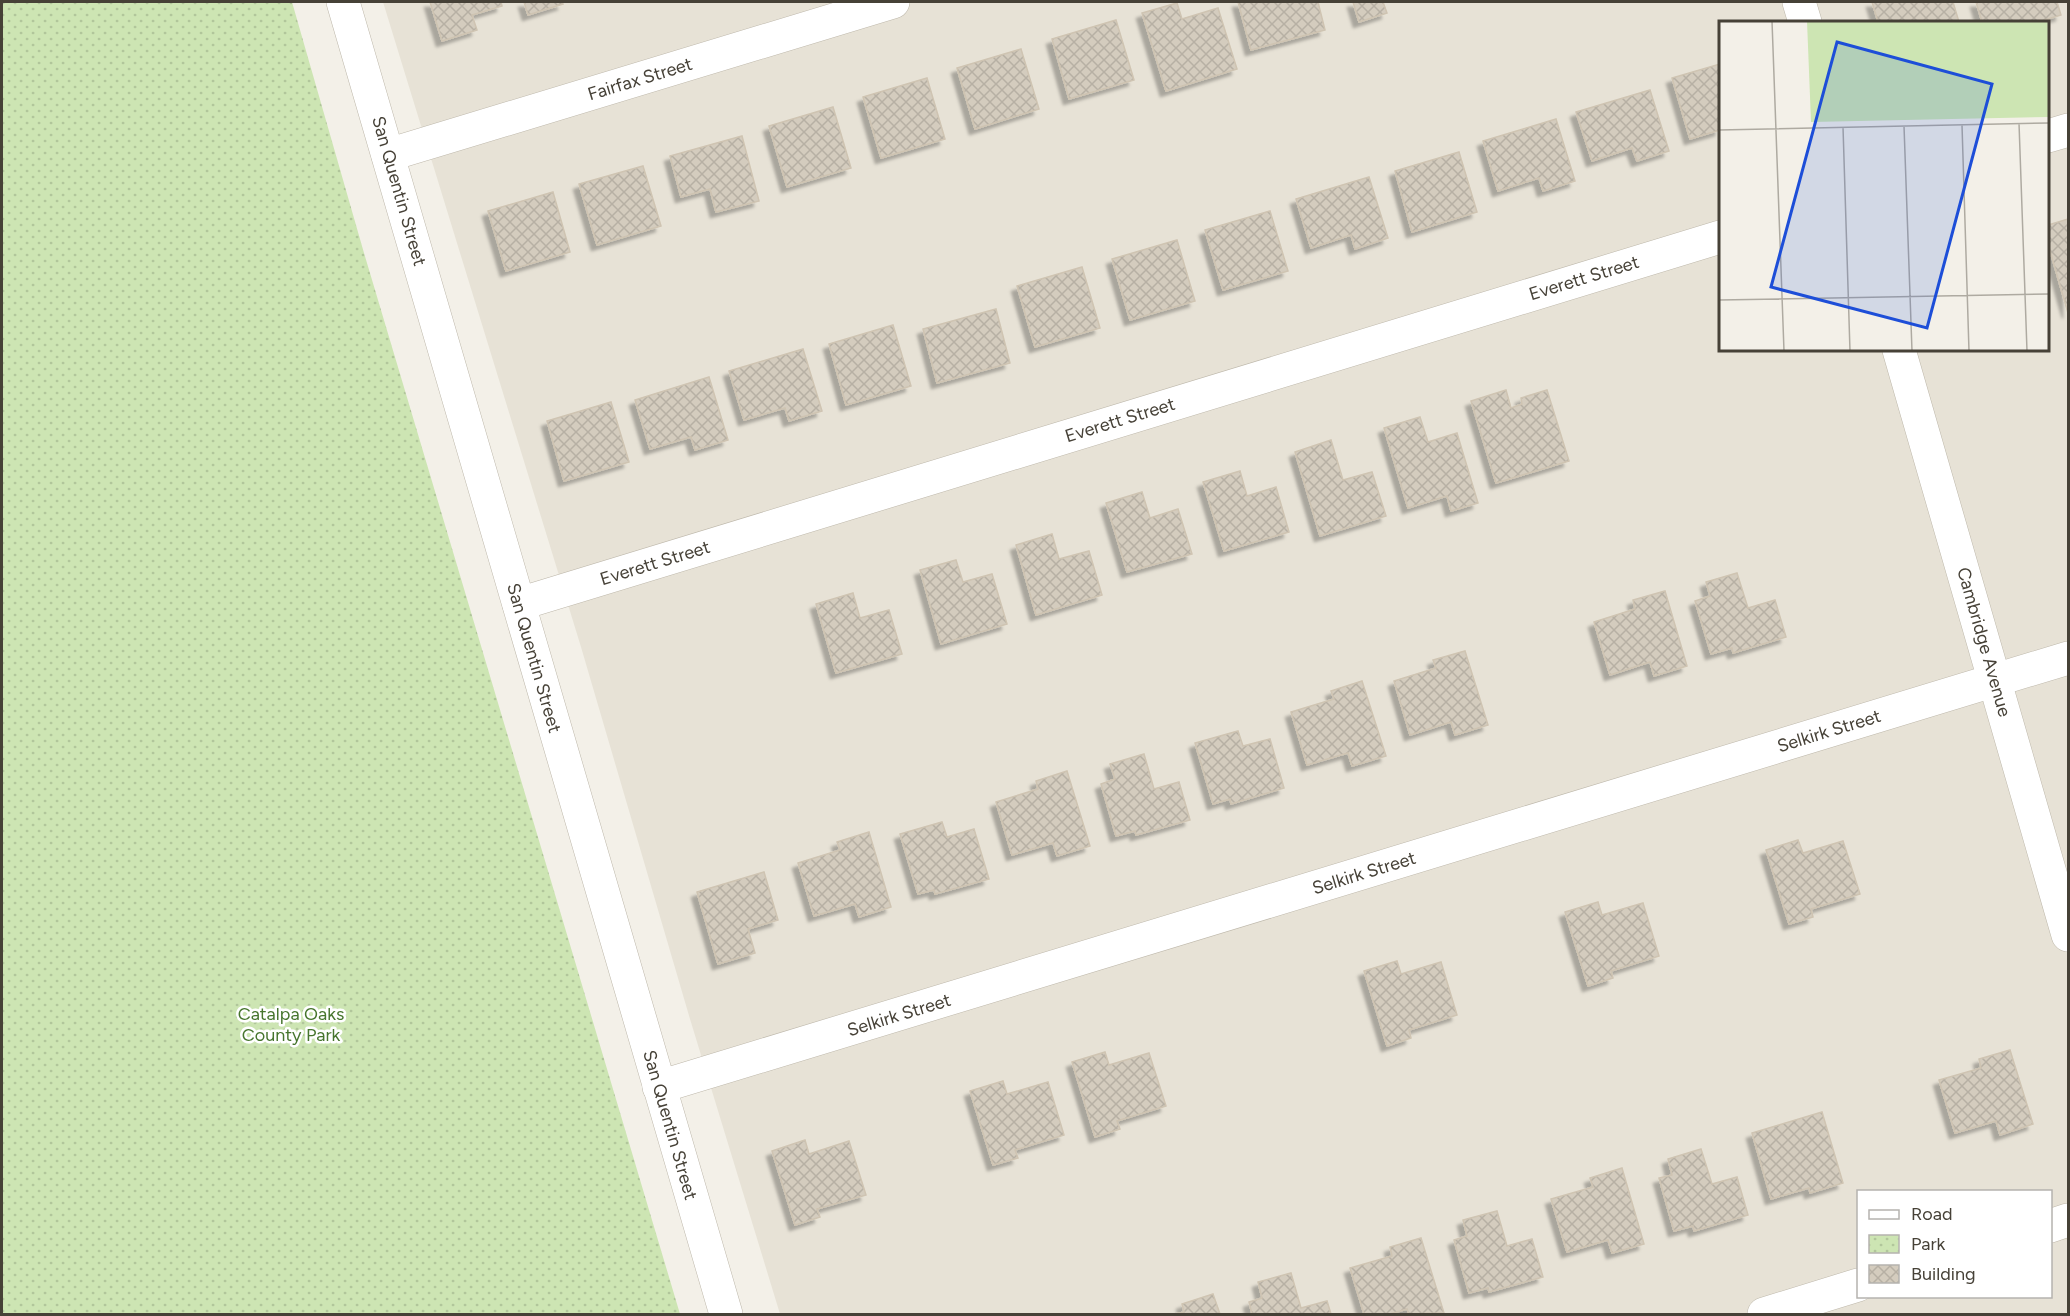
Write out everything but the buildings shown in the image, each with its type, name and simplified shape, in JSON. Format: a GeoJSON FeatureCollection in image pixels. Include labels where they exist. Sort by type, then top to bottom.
{"type":"FeatureCollection","features":[{"type":"Feature","properties":{"kind":"street","name":"San Quentin Street"},"geometry":{"type":"LineString","coordinates":[[343,2],[726,1314]]}},
{"type":"Feature","properties":{"kind":"street","name":"Fairfax Street"},"geometry":{"type":"LineString","coordinates":[[388,155],[893,2]]}},
{"type":"Feature","properties":{"kind":"street"},"geometry":{"type":"LineString","coordinates":[[1799,2],[1805,21]]}},
{"type":"Feature","properties":{"kind":"street"},"geometry":{"type":"LineString","coordinates":[[2049,136],[2068,130]]}},
{"type":"Feature","properties":{"kind":"street","name":"Everett Street"},"geometry":{"type":"LineString","coordinates":[[519,604],[1719,237]]}},
{"type":"Feature","properties":{"kind":"street","name":"Cambridge Avenue"},"geometry":{"type":"LineString","coordinates":[[1899,351],[2068,935]]}},
{"type":"Feature","properties":{"kind":"street","name":"Selkirk Street"},"geometry":{"type":"LineString","coordinates":[[659,1087],[2068,658]]}},
{"type":"Feature","properties":{"kind":"street"},"geometry":{"type":"LineString","coordinates":[[2052,1225],[2068,1220]]}},
{"type":"Feature","properties":{"kind":"street"},"geometry":{"type":"LineString","coordinates":[[1764,1314],[1857,1285]]}},
{"type":"Feature","properties":{"kind":"shaded area"},"geometry":{"type":"Polygon","coordinates":[[[383,2],[2068,2],[2068,1314],[780,1314],[690,1019],[581,647],[383,2]]]}},
{"type":"Feature","properties":{"kind":"green space","name":"Catalpa Oaks County Park"},"geometry":{"type":"Polygon","coordinates":[[[2,2],[292,2],[364,253],[680,1314],[2,1314],[2,2]]]}}]}
